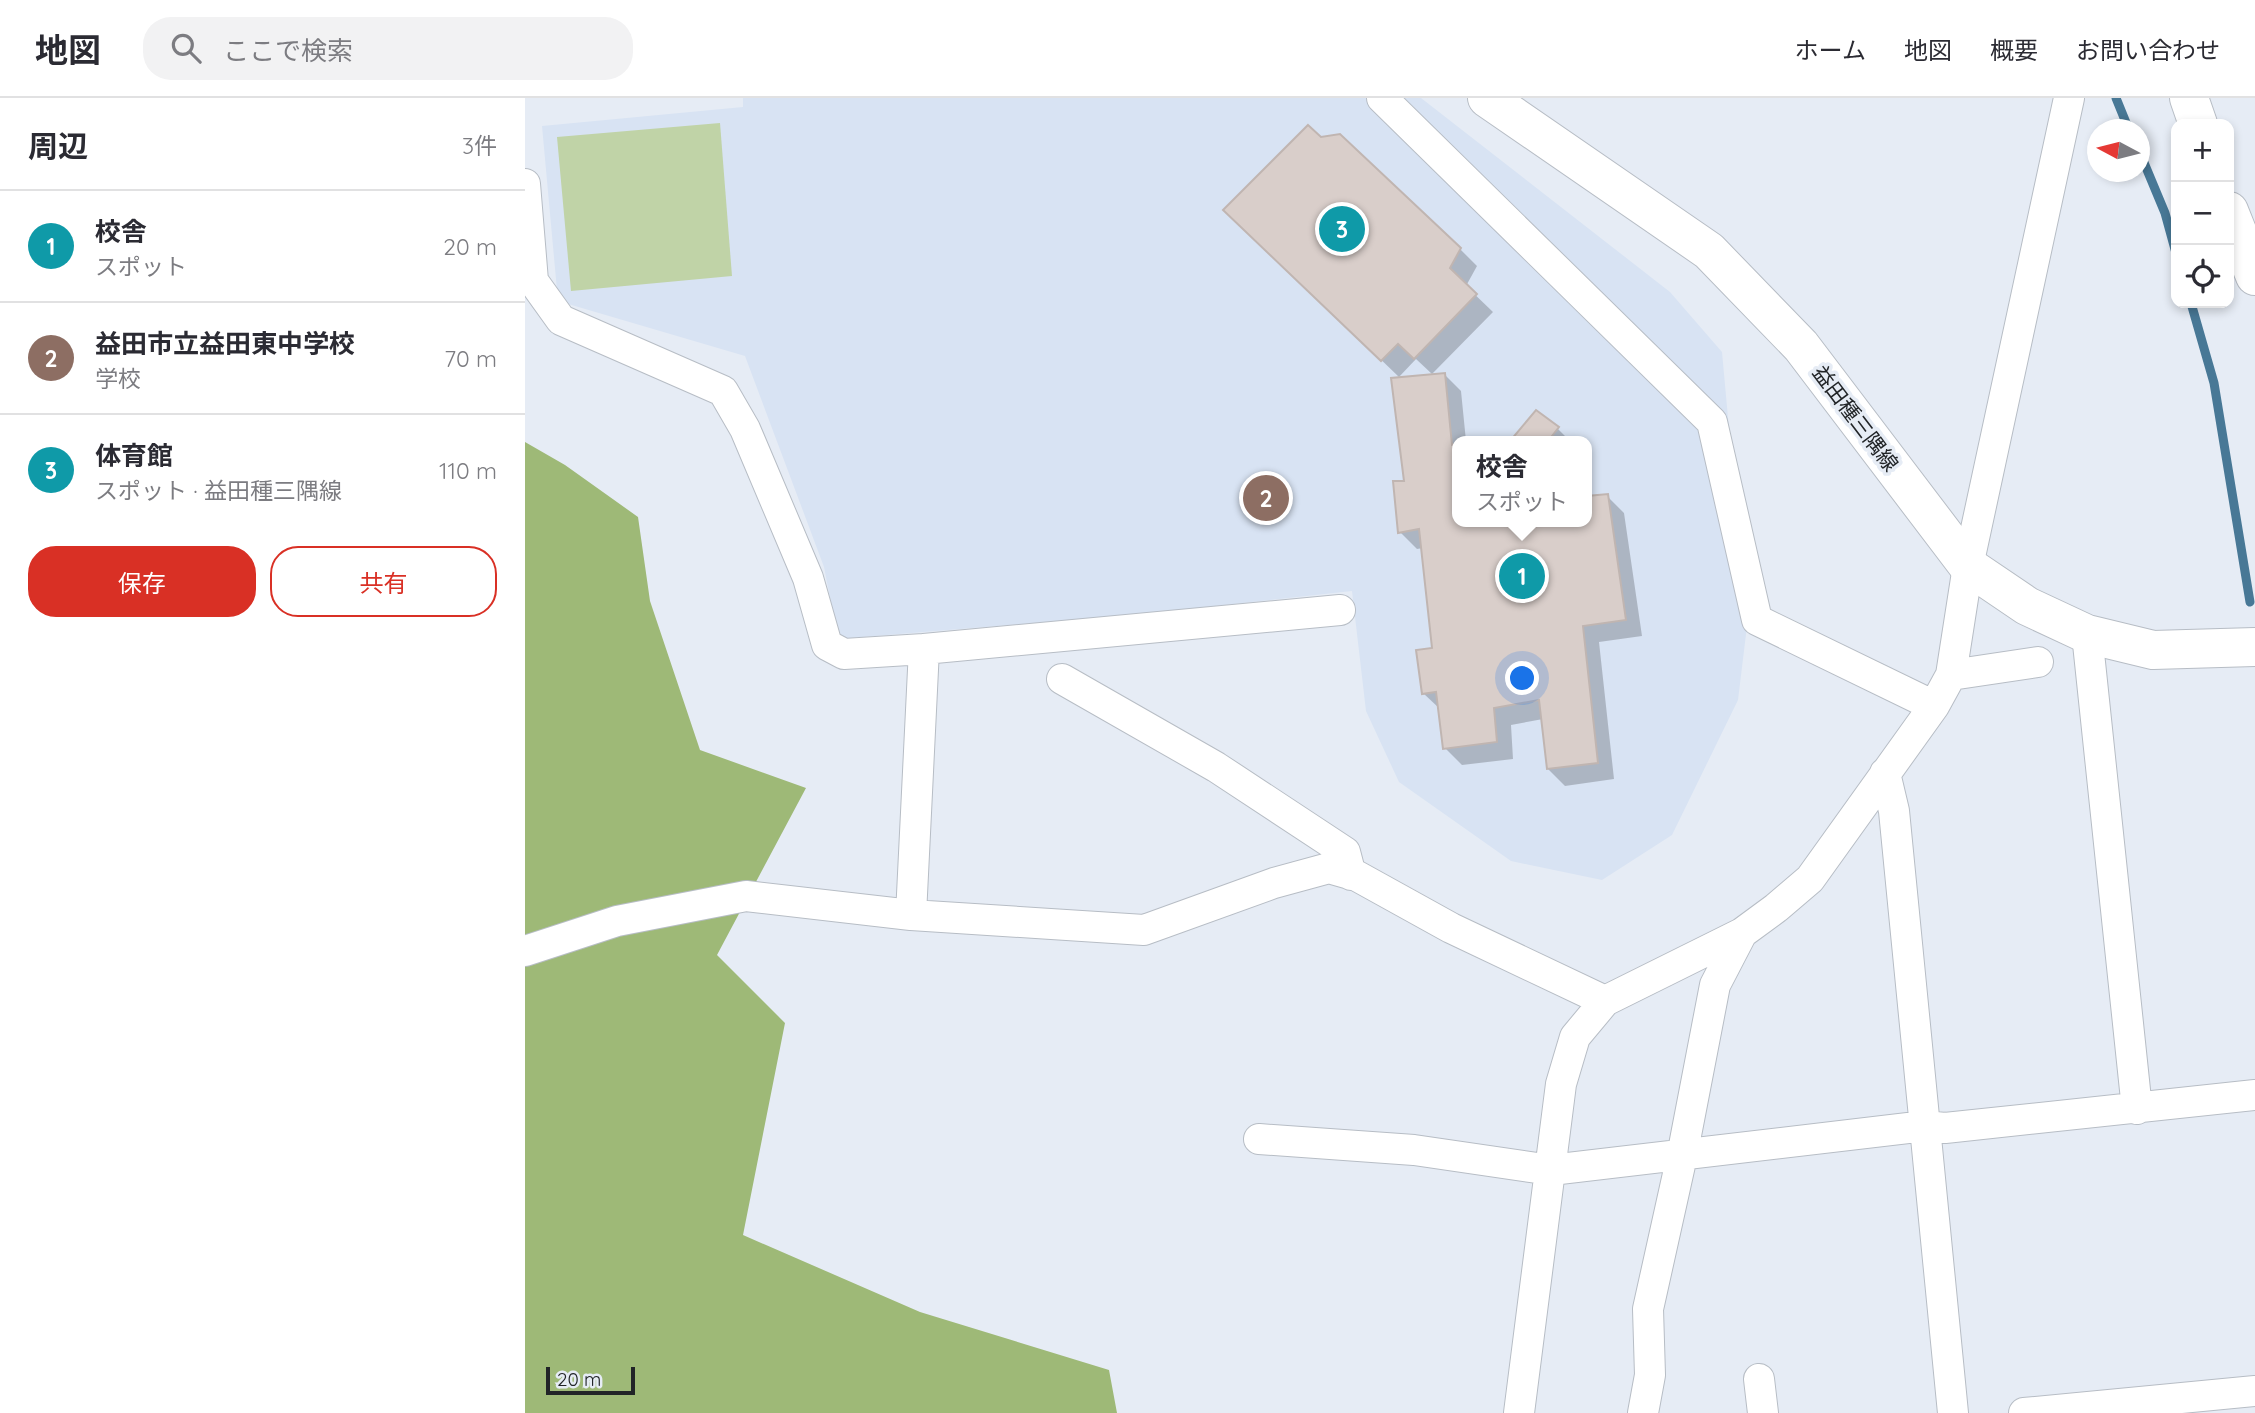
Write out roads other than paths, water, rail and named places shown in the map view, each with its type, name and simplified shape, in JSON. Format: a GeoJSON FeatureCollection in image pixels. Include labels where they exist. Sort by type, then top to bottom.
{"type":"FeatureCollection","features":[{"type":"Feature","properties":{"kind":"main road","name":"益田種三隅線"},"geometry":{"type":"LineString","coordinates":[[1487,98],[1709,251],[1801,346],[1968,566],[2027,606],[2087,634],[2153,650],[2255,647]]}},
{"type":"Feature","properties":{"kind":"main road"},"geometry":{"type":"LineString","coordinates":[[2189,98],[2196,119]]}},
{"type":"Feature","properties":{"kind":"main road"},"geometry":{"type":"LineString","coordinates":[[2234,224],[2255,276]]}},
{"type":"Feature","properties":{"kind":"street"},"geometry":{"type":"LineString","coordinates":[[1382,98],[1712,422],[1757,620],[1934,706]]}},
{"type":"Feature","properties":{"kind":"street"},"geometry":{"type":"LineString","coordinates":[[1519,1413],[1561,1084],[1575,1037],[1605,1002],[1742,933],[1810,879],[1934,706],[1951,675],[1968,566],[2069,98]]}},
{"type":"Feature","properties":{"kind":"street"},"geometry":{"type":"LineString","coordinates":[[525,184],[533,281],[561,320],[723,391],[745,429],[809,578],[827,645],[844,654],[1340,610]]}},
{"type":"Feature","properties":{"kind":"street"},"geometry":{"type":"LineString","coordinates":[[2087,634],[2137,1109]]}},
{"type":"Feature","properties":{"kind":"street"},"geometry":{"type":"LineString","coordinates":[[911,915],[924,649]]}},
{"type":"Feature","properties":{"kind":"street"},"geometry":{"type":"LineString","coordinates":[[1951,675],[2038,662]]}},
{"type":"Feature","properties":{"kind":"street"},"geometry":{"type":"LineString","coordinates":[[1062,679],[1216,767],[1345,852],[1351,875]]}},
{"type":"Feature","properties":{"kind":"street"},"geometry":{"type":"LineString","coordinates":[[1885,773],[1893,811],[1954,1413]]}},
{"type":"Feature","properties":{"kind":"street"},"geometry":{"type":"LineString","coordinates":[[525,951],[617,922],[745,896],[911,915],[1144,930],[1274,883],[1329,868],[1351,875],[1451,928],[1605,1002]]}},
{"type":"Feature","properties":{"kind":"street"},"geometry":{"type":"LineString","coordinates":[[1643,1413],[1650,1375],[1648,1309],[1682,1156],[1715,985],[1742,933]]}},
{"type":"Feature","properties":{"kind":"street"},"geometry":{"type":"LineString","coordinates":[[1259,1139],[1414,1150],[1551,1170],[1925,1126],[1945,1128],[2255,1095]]}},
{"type":"Feature","properties":{"kind":"street"},"geometry":{"type":"LineString","coordinates":[[1759,1379],[1763,1413]]}},
{"type":"Feature","properties":{"kind":"street"},"geometry":{"type":"LineString","coordinates":[[2024,1413],[2170,1406],[2255,1391]]}},
{"type":"Feature","properties":{"kind":"waterway"},"geometry":{"type":"LineString","coordinates":[[2116,98],[2125,119]]}},
{"type":"Feature","properties":{"kind":"waterway"},"geometry":{"type":"LineString","coordinates":[[2150,177],[2165,213],[2174,245]]}},
{"type":"Feature","properties":{"kind":"waterway"},"geometry":{"type":"LineString","coordinates":[[2192,308],[2214,383],[2250,602]]}},
{"type":"Feature","properties":{"kind":"place","name":"体育館"},"geometry":{"type":"Point","coordinates":[1342,229]}},
{"type":"Feature","properties":{"kind":"place","name":"益田市立益田東中学校"},"geometry":{"type":"Point","coordinates":[1266,498]}},
{"type":"Feature","properties":{"kind":"place","name":"校舎"},"geometry":{"type":"Point","coordinates":[1522,576]}}]}
